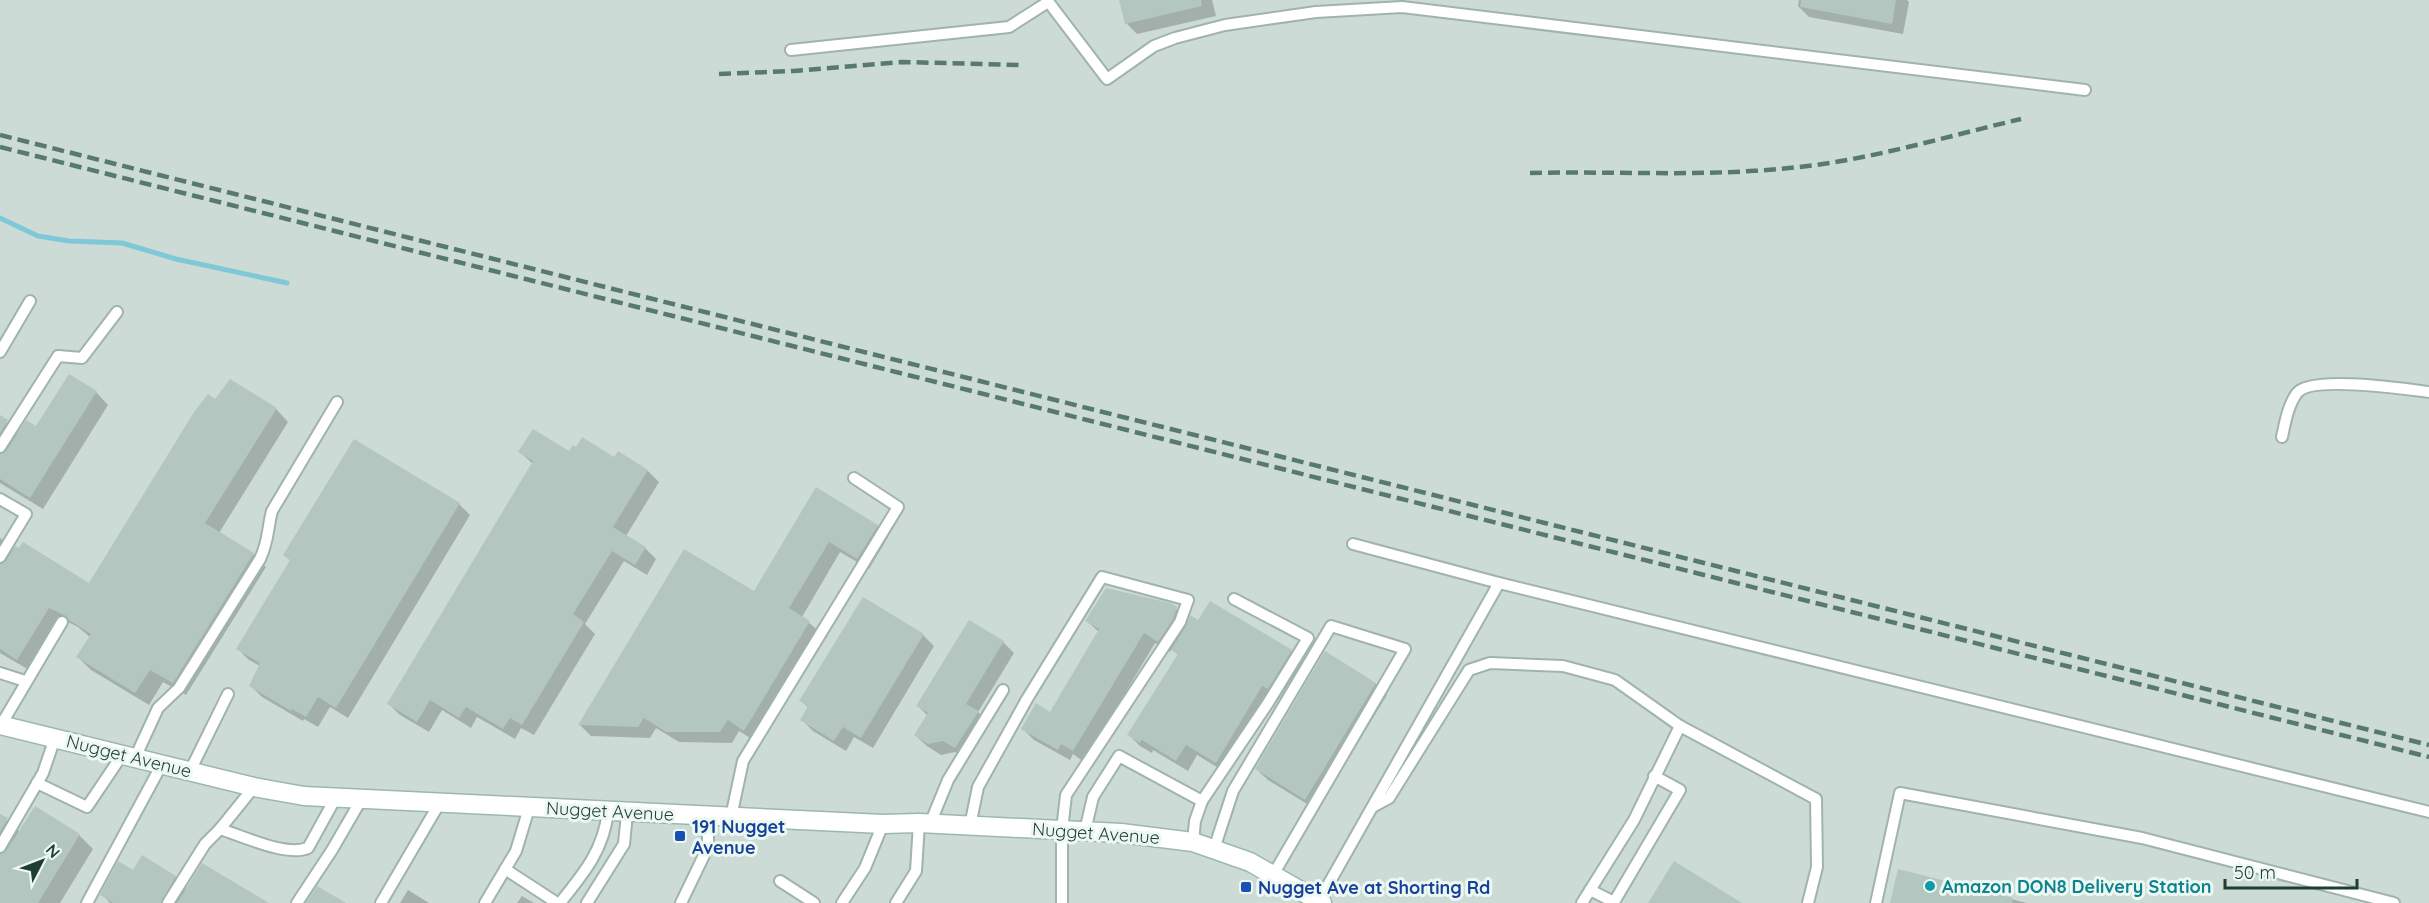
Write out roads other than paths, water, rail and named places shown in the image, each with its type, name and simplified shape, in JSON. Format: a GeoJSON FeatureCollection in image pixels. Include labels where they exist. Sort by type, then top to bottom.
{"type":"FeatureCollection","features":[{"type":"Feature","properties":{"kind":"street","name":"Nugget Avenue"},"geometry":{"type":"LineString","coordinates":[[0,725],[254,787],[304,796],[361,801],[627,813],[1085,831],[1193,842],[1250,862],[1321,902]]}},
{"type":"Feature","properties":{"kind":"lane"},"geometry":{"type":"LineString","coordinates":[[790,50],[1009,27],[1048,1],[1107,79],[1154,46],[1174,38],[1215,28],[1316,12],[1402,7],[2085,90]]}},
{"type":"Feature","properties":{"kind":"lane"},"geometry":{"type":"LineString","coordinates":[[0,352],[30,301]]}},
{"type":"Feature","properties":{"kind":"lane"},"geometry":{"type":"LineString","coordinates":[[0,447],[58,356],[82,358],[117,312]]}},
{"type":"Feature","properties":{"kind":"lane"},"geometry":{"type":"LineString","coordinates":[[2282,437],[2287,417],[2298,392],[2307,386],[2348,384],[2429,392]]}},
{"type":"Feature","properties":{"kind":"lane"},"geometry":{"type":"LineString","coordinates":[[37,783],[87,807],[128,756],[158,708],[179,688],[260,559],[268,542],[272,511],[337,402]]}},
{"type":"Feature","properties":{"kind":"lane"},"geometry":{"type":"LineString","coordinates":[[731,817],[742,761],[898,507],[854,478]]}},
{"type":"Feature","properties":{"kind":"lane"},"geometry":{"type":"LineString","coordinates":[[0,499],[26,514],[0,557]]}},
{"type":"Feature","properties":{"kind":"lane"},"geometry":{"type":"LineString","coordinates":[[1353,544],[1498,583],[2429,812]]}},
{"type":"Feature","properties":{"kind":"lane"},"geometry":{"type":"LineString","coordinates":[[970,826],[978,787],[1027,699],[1102,577],[1188,600],[1180,622],[1066,795],[1062,830],[1062,903]]}},
{"type":"Feature","properties":{"kind":"lane"},"geometry":{"type":"LineString","coordinates":[[1321,902],[1498,583]]}},
{"type":"Feature","properties":{"kind":"lane"},"geometry":{"type":"LineString","coordinates":[[1193,842],[1195,821],[1202,801],[1268,703],[1308,638],[1234,599]]}},
{"type":"Feature","properties":{"kind":"lane"},"geometry":{"type":"LineString","coordinates":[[0,725],[62,622]]}},
{"type":"Feature","properties":{"kind":"lane"},"geometry":{"type":"LineString","coordinates":[[1214,849],[1233,791],[1331,626],[1405,649],[1273,875]]}},
{"type":"Feature","properties":{"kind":"lane"},"geometry":{"type":"LineString","coordinates":[[1374,806],[1389,798],[1469,670],[1490,663],[1563,666],[1615,680],[1680,726],[1816,799],[1817,867],[1808,903]]}},
{"type":"Feature","properties":{"kind":"lane"},"geometry":{"type":"LineString","coordinates":[[0,673],[25,681]]}},
{"type":"Feature","properties":{"kind":"lane"},"geometry":{"type":"LineString","coordinates":[[896,903],[916,871],[925,823],[948,780],[1003,690]]}},
{"type":"Feature","properties":{"kind":"lane"},"geometry":{"type":"LineString","coordinates":[[190,771],[228,694]]}},
{"type":"Feature","properties":{"kind":"lane"},"geometry":{"type":"LineString","coordinates":[[1582,903],[1634,820],[1680,726]]}},
{"type":"Feature","properties":{"kind":"lane"},"geometry":{"type":"LineString","coordinates":[[0,847],[43,773],[55,738]]}},
{"type":"Feature","properties":{"kind":"lane"},"geometry":{"type":"LineString","coordinates":[[1085,831],[1093,797],[1119,756],[1202,801]]}},
{"type":"Feature","properties":{"kind":"lane"},"geometry":{"type":"LineString","coordinates":[[87,903],[162,764]]}},
{"type":"Feature","properties":{"kind":"lane"},"geometry":{"type":"LineString","coordinates":[[1590,890],[1614,902],[1680,790],[1654,776]]}},
{"type":"Feature","properties":{"kind":"lane"},"geometry":{"type":"LineString","coordinates":[[168,903],[205,844],[254,787]]}},
{"type":"Feature","properties":{"kind":"lane"},"geometry":{"type":"LineString","coordinates":[[1876,903],[1900,793],[2142,838],[2394,903]]}},
{"type":"Feature","properties":{"kind":"lane"},"geometry":{"type":"LineString","coordinates":[[220,829],[300,852],[308,848],[335,799]]}},
{"type":"Feature","properties":{"kind":"lane"},"geometry":{"type":"LineString","coordinates":[[297,903],[361,801]]}},
{"type":"Feature","properties":{"kind":"lane"},"geometry":{"type":"LineString","coordinates":[[381,903],[439,804]]}},
{"type":"Feature","properties":{"kind":"lane"},"geometry":{"type":"LineString","coordinates":[[485,903],[516,851],[529,808]]}},
{"type":"Feature","properties":{"kind":"lane"},"geometry":{"type":"LineString","coordinates":[[505,869],[559,903],[591,861],[605,834],[608,812]]}},
{"type":"Feature","properties":{"kind":"lane"},"geometry":{"type":"LineString","coordinates":[[587,903],[624,844],[627,813]]}},
{"type":"Feature","properties":{"kind":"lane"},"geometry":{"type":"LineString","coordinates":[[681,903],[708,847],[708,815]]}},
{"type":"Feature","properties":{"kind":"lane"},"geometry":{"type":"LineString","coordinates":[[842,903],[865,868],[883,824]]}},
{"type":"Feature","properties":{"kind":"lane"},"geometry":{"type":"LineString","coordinates":[[780,881],[814,903]]}},
{"type":"Feature","properties":{"kind":"waterway"},"geometry":{"type":"LineString","coordinates":[[0,218],[38,236],[69,241],[122,243],[176,259],[287,283]]}},
{"type":"Feature","properties":{"kind":"railway"},"geometry":{"type":"LineString","coordinates":[[719,74],[794,71],[902,62],[1021,65]]}},
{"type":"Feature","properties":{"kind":"railway"},"geometry":{"type":"LineString","coordinates":[[1530,173],[1692,173],[1757,171],[1818,165],[1905,148],[2021,119]]}},
{"type":"Feature","properties":{"kind":"railway"},"geometry":{"type":"LineString","coordinates":[[0,135],[2429,745]]}},
{"type":"Feature","properties":{"kind":"railway"},"geometry":{"type":"LineString","coordinates":[[0,147],[2429,757]]}},
{"type":"Feature","properties":{"kind":"place","name":"191 Nugget Avenue"},"geometry":{"type":"Point","coordinates":[680,836]}},
{"type":"Feature","properties":{"kind":"place","name":"Amazon DON8 Delivery Station"},"geometry":{"type":"Point","coordinates":[1930,886]}},
{"type":"Feature","properties":{"kind":"place","name":"Nugget Ave at Shorting Rd"},"geometry":{"type":"Point","coordinates":[1246,887]}}]}
